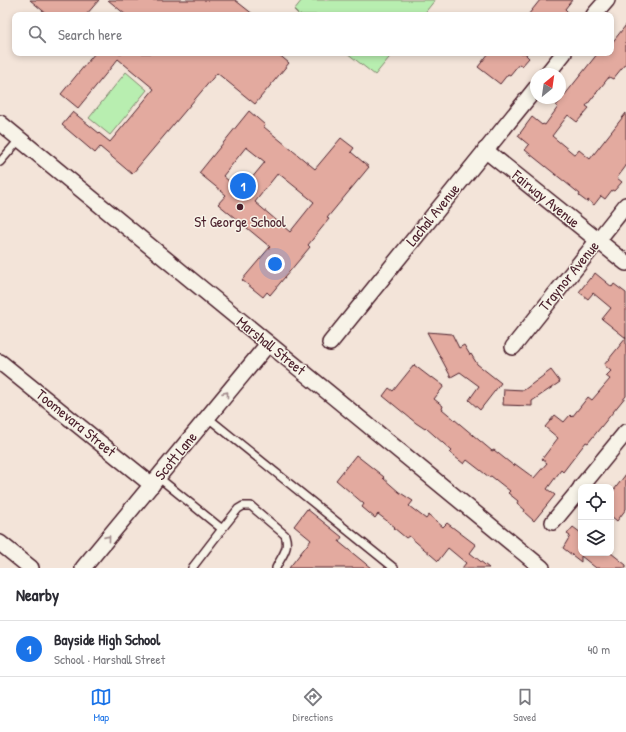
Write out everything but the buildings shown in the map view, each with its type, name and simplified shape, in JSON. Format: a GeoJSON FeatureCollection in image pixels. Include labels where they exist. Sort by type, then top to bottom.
{"type":"FeatureCollection","features":[{"type":"Feature","properties":{"kind":"street"},"geometry":{"type":"LineString","coordinates":[[596,12],[606,0]]}},
{"type":"Feature","properties":{"kind":"street"},"geometry":{"type":"LineString","coordinates":[[552,68],[562,56]]}},
{"type":"Feature","properties":{"kind":"street","name":"Lachal Avenue"},"geometry":{"type":"LineString","coordinates":[[330,343],[530,95]]}},
{"type":"Feature","properties":{"kind":"street","name":"Marshall Street"},"geometry":{"type":"LineString","coordinates":[[0,123],[542,568]]}},
{"type":"Feature","properties":{"kind":"street","name":"Fairway Avenue"},"geometry":{"type":"LineString","coordinates":[[486,150],[626,263]]}},
{"type":"Feature","properties":{"kind":"street","name":"Traynor Avenue"},"geometry":{"type":"LineString","coordinates":[[513,347],[626,205]]}},
{"type":"Feature","properties":{"kind":"street","name":"Scott Lane"},"geometry":{"type":"LineString","coordinates":[[83,568],[268,344]]}},
{"type":"Feature","properties":{"kind":"street","name":"Toomevara Street"},"geometry":{"type":"LineString","coordinates":[[0,362],[155,481]]}},
{"type":"Feature","properties":{"kind":"street"},"geometry":{"type":"LineString","coordinates":[[583,484],[626,432]]}},
{"type":"Feature","properties":{"kind":"street"},"geometry":{"type":"LineString","coordinates":[[553,522],[578,491]]}},
{"type":"Feature","properties":{"kind":"street"},"geometry":{"type":"LineString","coordinates":[[0,543],[31,568]]}},
{"type":"Feature","properties":{"kind":"lane"},"geometry":{"type":"LineString","coordinates":[[0,162],[19,140]]}},
{"type":"Feature","properties":{"kind":"lane"},"geometry":{"type":"LineString","coordinates":[[207,417],[394,568]]}},
{"type":"Feature","properties":{"kind":"lane"},"geometry":{"type":"LineString","coordinates":[[155,481],[222,529]]}},
{"type":"Feature","properties":{"kind":"lane"},"geometry":{"type":"LineString","coordinates":[[192,568],[238,509],[243,506],[250,506],[285,535],[287,540],[286,550],[276,568]]}},
{"type":"Feature","properties":{"kind":"green space"},"geometry":{"type":"Polygon","coordinates":[[[302,0],[435,0],[425,12],[296,12],[294,10],[302,0]]]}},
{"type":"Feature","properties":{"kind":"green space"},"geometry":{"type":"Polygon","coordinates":[[[351,56],[391,56],[375,75],[351,56]]]}},
{"type":"Feature","properties":{"kind":"green space"},"geometry":{"type":"Polygon","coordinates":[[[126,72],[147,90],[110,135],[89,118],[126,72]]]}},
{"type":"Feature","properties":{"kind":"place","name":"Bayside High School"},"geometry":{"type":"Point","coordinates":[243,186]}},
{"type":"Feature","properties":{"kind":"place","name":"St George School"},"geometry":{"type":"Point","coordinates":[240,207]}}]}
